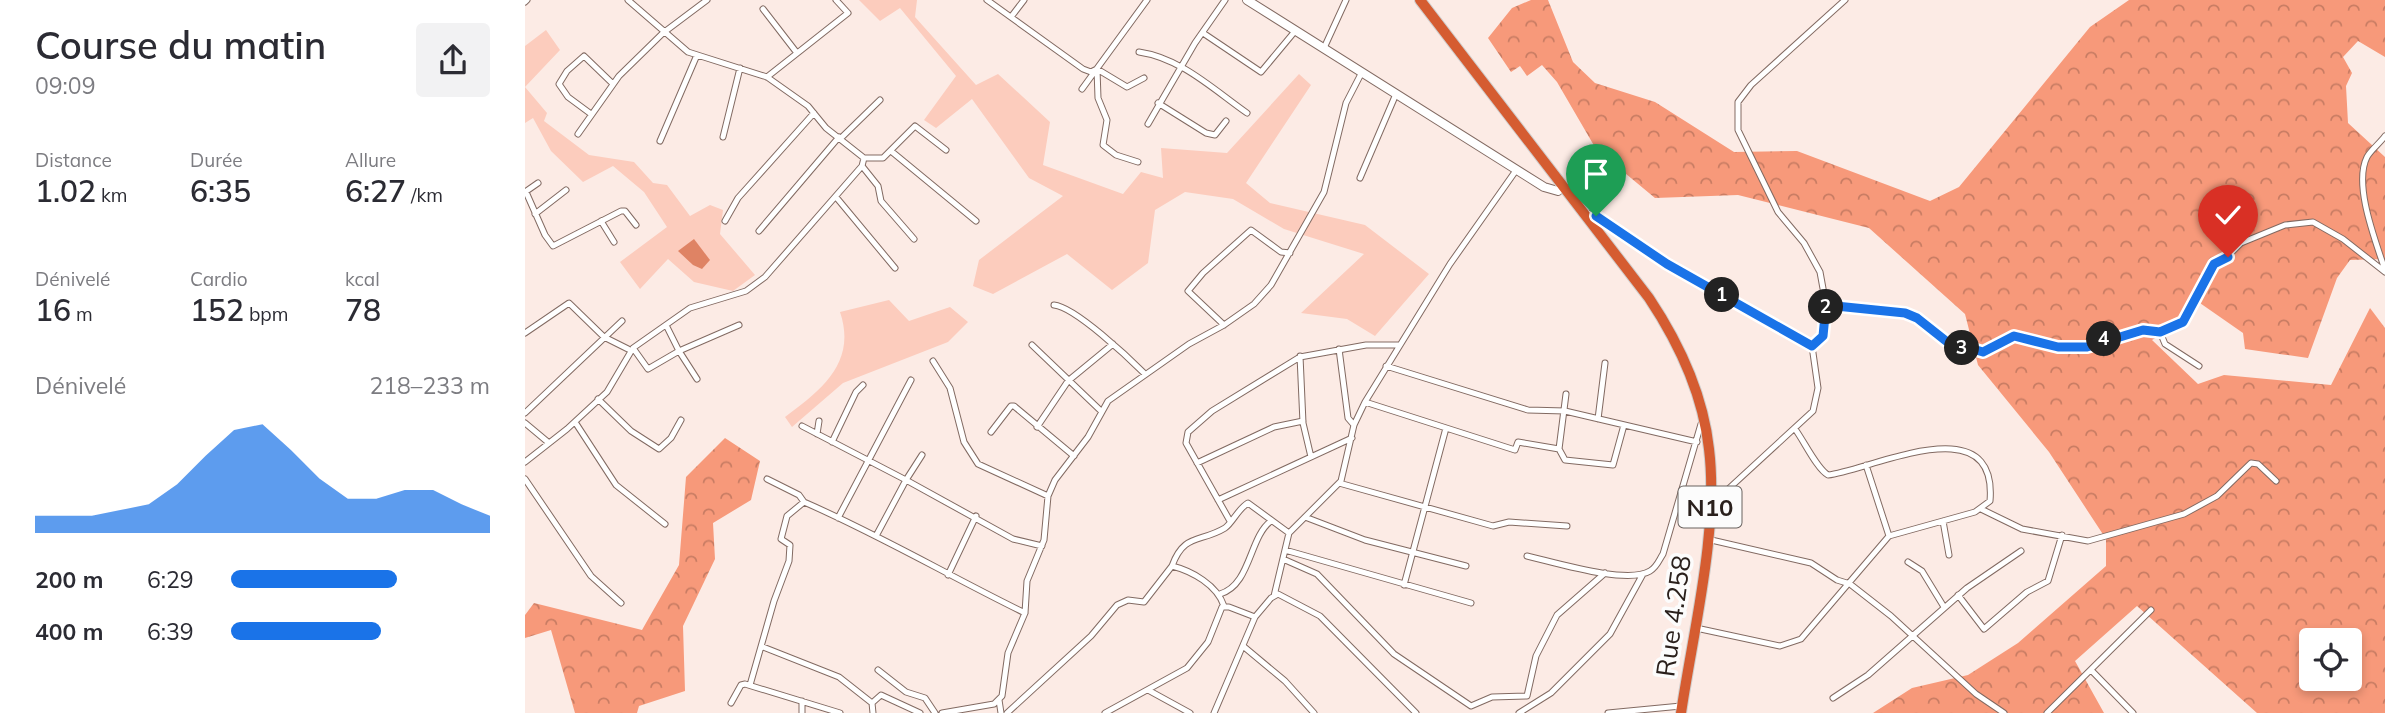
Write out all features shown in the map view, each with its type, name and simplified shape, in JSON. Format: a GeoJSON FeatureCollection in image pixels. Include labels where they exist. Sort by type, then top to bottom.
{"type":"FeatureCollection","features":[{"type":"Feature","properties":{"kind":"highway","name":"N10"},"geometry":{"type":"LineString","coordinates":[[1420,0],[1562,190]]}},
{"type":"Feature","properties":{"kind":"highway","name":"Rue 4.258"},"geometry":{"type":"LineString","coordinates":[[1562,190],[1583,211],[1663,319],[1691,378],[1703,417],[1710,457],[1710,507],[1681,710]]}},
{"type":"Feature","properties":{"kind":"main road"},"geometry":{"type":"LineString","coordinates":[[1248,0],[1544,187],[1562,190]]}},
{"type":"Feature","properties":{"kind":"street"},"geometry":{"type":"LineString","coordinates":[[578,134],[612,83],[663,33],[707,0]]}},
{"type":"Feature","properties":{"kind":"street"},"geometry":{"type":"LineString","coordinates":[[767,77],[848,13],[836,0]]}},
{"type":"Feature","properties":{"kind":"street"},"geometry":{"type":"LineString","coordinates":[[987,0],[1083,69],[1091,72],[1097,68]]}},
{"type":"Feature","properties":{"kind":"street"},"geometry":{"type":"LineString","coordinates":[[1011,17],[1024,0]]}},
{"type":"Feature","properties":{"kind":"street"},"geometry":{"type":"LineString","coordinates":[[1082,89],[1147,0]]}},
{"type":"Feature","properties":{"kind":"street"},"geometry":{"type":"LineString","coordinates":[[1148,124],[1158,103],[1225,0]]}},
{"type":"Feature","properties":{"kind":"street"},"geometry":{"type":"LineString","coordinates":[[1324,48],[1346,0]]}},
{"type":"Feature","properties":{"kind":"street"},"geometry":{"type":"LineString","coordinates":[[1812,346],[1823,336],[1826,305],[1820,272],[1804,243],[1778,212],[1747,150],[1736,119],[1738,102],[1751,85],[1845,0]]}},
{"type":"Feature","properties":{"kind":"street"},"geometry":{"type":"LineString","coordinates":[[629,1],[681,48],[767,77],[814,113],[826,128],[864,158],[878,159],[891,151],[915,126],[946,150]]}},
{"type":"Feature","properties":{"kind":"street"},"geometry":{"type":"LineString","coordinates":[[763,9],[797,52]]}},
{"type":"Feature","properties":{"kind":"street"},"geometry":{"type":"LineString","coordinates":[[1202,33],[1261,72],[1296,30]]}},
{"type":"Feature","properties":{"kind":"street"},"geometry":{"type":"LineString","coordinates":[[1139,52],[1159,56],[1182,68],[1247,113]]}},
{"type":"Feature","properties":{"kind":"street"},"geometry":{"type":"LineString","coordinates":[[660,141],[697,55]]}},
{"type":"Feature","properties":{"kind":"street"},"geometry":{"type":"LineString","coordinates":[[591,114],[562,91],[559,84],[562,77],[584,56],[612,83]]}},
{"type":"Feature","properties":{"kind":"street"},"geometry":{"type":"LineString","coordinates":[[723,137],[740,68]]}},
{"type":"Feature","properties":{"kind":"street"},"geometry":{"type":"LineString","coordinates":[[1097,68],[1127,87],[1144,78]]}},
{"type":"Feature","properties":{"kind":"street"},"geometry":{"type":"LineString","coordinates":[[1097,68],[1100,85],[1098,98],[1107,120],[1103,145],[1116,155],[1139,162]]}},
{"type":"Feature","properties":{"kind":"street"},"geometry":{"type":"LineString","coordinates":[[1289,533],[1248,503],[1227,527],[1188,541],[1177,552],[1171,566],[1144,602],[1128,600],[1117,605],[1091,636],[1004,713],[999,701],[1004,690],[1008,653],[1025,613],[1027,581],[1041,546],[1048,496],[1055,480],[1088,437],[1108,401],[1254,304],[1271,285],[1324,192],[1346,103],[1362,72]]}},
{"type":"Feature","properties":{"kind":"street"},"geometry":{"type":"LineString","coordinates":[[1360,178],[1396,94]]}},
{"type":"Feature","properties":{"kind":"street"},"geometry":{"type":"LineString","coordinates":[[759,231],[840,138],[880,100]]}},
{"type":"Feature","properties":{"kind":"street"},"geometry":{"type":"LineString","coordinates":[[1158,103],[1206,133],[1215,135],[1226,121]]}},
{"type":"Feature","properties":{"kind":"street"},"geometry":{"type":"LineString","coordinates":[[725,220],[738,198],[814,113]]}},
{"type":"Feature","properties":{"kind":"street"},"geometry":{"type":"LineString","coordinates":[[2385,136],[2366,159],[2363,184],[2367,212],[2385,272]]}},
{"type":"Feature","properties":{"kind":"street"},"geometry":{"type":"LineString","coordinates":[[891,151],[977,221]]}},
{"type":"Feature","properties":{"kind":"street"},"geometry":{"type":"LineString","coordinates":[[525,462],[607,392],[631,349],[691,308],[746,292],[765,277],[862,166],[864,158]]}},
{"type":"Feature","properties":{"kind":"street"},"geometry":{"type":"LineString","coordinates":[[862,166],[879,186],[881,201],[914,239]]}},
{"type":"Feature","properties":{"kind":"street"},"geometry":{"type":"LineString","coordinates":[[1215,713],[1255,617],[1274,596],[1289,533],[1339,483],[1354,425],[1365,402],[1450,264],[1517,169]]}},
{"type":"Feature","properties":{"kind":"street"},"geometry":{"type":"LineString","coordinates":[[538,183],[526,192],[553,246],[623,210],[636,225]]}},
{"type":"Feature","properties":{"kind":"street"},"geometry":{"type":"LineString","coordinates":[[535,214],[566,190]]}},
{"type":"Feature","properties":{"kind":"street"},"geometry":{"type":"LineString","coordinates":[[835,197],[895,268]]}},
{"type":"Feature","properties":{"kind":"street"},"geometry":{"type":"LineString","coordinates":[[1583,211],[1601,218],[1667,264],[1812,346]]}},
{"type":"Feature","properties":{"kind":"street"},"geometry":{"type":"LineString","coordinates":[[601,221],[614,242]]}},
{"type":"Feature","properties":{"kind":"street"},"geometry":{"type":"LineString","coordinates":[[1826,305],[1905,313],[1917,318],[1946,341],[1983,352],[2014,336],[2058,347],[2087,347],[2143,330],[2160,332],[2183,322],[2214,264],[2228,257],[2241,243],[2285,225],[2313,222],[2343,239],[2385,272]]}},
{"type":"Feature","properties":{"kind":"street"},"geometry":{"type":"LineString","coordinates":[[1224,325],[1188,291],[1203,273],[1251,230],[1281,252],[1290,253]]}},
{"type":"Feature","properties":{"kind":"street"},"geometry":{"type":"LineString","coordinates":[[525,333],[569,303],[604,337],[631,349],[648,369],[679,351],[739,325]]}},
{"type":"Feature","properties":{"kind":"street"},"geometry":{"type":"LineString","coordinates":[[1054,305],[1071,311],[1145,374]]}},
{"type":"Feature","properties":{"kind":"street"},"geometry":{"type":"LineString","coordinates":[[525,413],[622,321]]}},
{"type":"Feature","properties":{"kind":"street"},"geometry":{"type":"LineString","coordinates":[[666,325],[697,379]]}},
{"type":"Feature","properties":{"kind":"street"},"geometry":{"type":"LineString","coordinates":[[2160,332],[2165,344],[2199,366]]}},
{"type":"Feature","properties":{"kind":"street"},"geometry":{"type":"LineString","coordinates":[[1946,341],[1956,359]]}},
{"type":"Feature","properties":{"kind":"street"},"geometry":{"type":"LineString","coordinates":[[1037,427],[1068,381],[1113,344]]}},
{"type":"Feature","properties":{"kind":"street"},"geometry":{"type":"LineString","coordinates":[[1032,345],[1101,411]]}},
{"type":"Feature","properties":{"kind":"street"},"geometry":{"type":"LineString","coordinates":[[1230,521],[1186,443],[1188,432],[1212,411],[1300,357],[1339,349],[1399,345]]}},
{"type":"Feature","properties":{"kind":"street"},"geometry":{"type":"LineString","coordinates":[[1710,507],[1812,411],[1817,399],[1812,346]]}},
{"type":"Feature","properties":{"kind":"street"},"geometry":{"type":"LineString","coordinates":[[1339,349],[1348,418],[1354,425]]}},
{"type":"Feature","properties":{"kind":"street"},"geometry":{"type":"LineString","coordinates":[[1300,357],[1303,421],[1311,457]]}},
{"type":"Feature","properties":{"kind":"street"},"geometry":{"type":"LineString","coordinates":[[933,362],[950,388],[964,442],[978,464],[1048,496]]}},
{"type":"Feature","properties":{"kind":"street"},"geometry":{"type":"LineString","coordinates":[[1598,419],[1605,363]]}},
{"type":"Feature","properties":{"kind":"street"},"geometry":{"type":"LineString","coordinates":[[1386,366],[1528,410],[1565,411],[1697,442]]}},
{"type":"Feature","properties":{"kind":"street"},"geometry":{"type":"LineString","coordinates":[[839,518],[911,380]]}},
{"type":"Feature","properties":{"kind":"street"},"geometry":{"type":"LineString","coordinates":[[832,442],[837,428],[863,385]]}},
{"type":"Feature","properties":{"kind":"street"},"geometry":{"type":"LineString","coordinates":[[1566,394],[1559,449],[1565,460],[1609,467],[1617,460],[1624,425]]}},
{"type":"Feature","properties":{"kind":"street"},"geometry":{"type":"LineString","coordinates":[[598,399],[632,431],[659,449],[671,438],[681,420]]}},
{"type":"Feature","properties":{"kind":"street"},"geometry":{"type":"LineString","coordinates":[[1365,402],[1515,450],[1518,442],[1559,449]]}},
{"type":"Feature","properties":{"kind":"street"},"geometry":{"type":"LineString","coordinates":[[991,432],[1011,406],[1074,456]]}},
{"type":"Feature","properties":{"kind":"street"},"geometry":{"type":"LineString","coordinates":[[1519,713],[1551,693],[1610,634],[1643,574],[1656,566],[1663,554],[1703,417]]}},
{"type":"Feature","properties":{"kind":"street"},"geometry":{"type":"LineString","coordinates":[[817,434],[820,421]]}},
{"type":"Feature","properties":{"kind":"street"},"geometry":{"type":"LineString","coordinates":[[1197,464],[1274,427],[1303,421]]}},
{"type":"Feature","properties":{"kind":"street"},"geometry":{"type":"LineString","coordinates":[[575,422],[616,485],[665,524]]}},
{"type":"Feature","properties":{"kind":"street"},"geometry":{"type":"LineString","coordinates":[[525,423],[549,443]]}},
{"type":"Feature","properties":{"kind":"street"},"geometry":{"type":"LineString","coordinates":[[802,426],[1013,538],[1041,546]]}},
{"type":"Feature","properties":{"kind":"street"},"geometry":{"type":"LineString","coordinates":[[1404,585],[1422,508],[1446,428]]}},
{"type":"Feature","properties":{"kind":"street"},"geometry":{"type":"LineString","coordinates":[[1694,627],[1780,646],[1801,639],[1889,536],[1981,509],[1990,501],[1989,482],[1984,467],[1966,453],[1936,448],[1916,450],[1834,474],[1824,473],[1795,429]]}},
{"type":"Feature","properties":{"kind":"street"},"geometry":{"type":"LineString","coordinates":[[1218,500],[1352,438]]}},
{"type":"Feature","properties":{"kind":"street"},"geometry":{"type":"LineString","coordinates":[[876,536],[922,455]]}},
{"type":"Feature","properties":{"kind":"street"},"geometry":{"type":"LineString","coordinates":[[1981,509],[2022,529],[2088,541],[2184,514],[2217,496],[2252,463],[2258,464],[2276,481]]}},
{"type":"Feature","properties":{"kind":"street"},"geometry":{"type":"LineString","coordinates":[[1866,466],[1889,536]]}},
{"type":"Feature","properties":{"kind":"street"},"geometry":{"type":"LineString","coordinates":[[525,479],[591,576],[621,603]]}},
{"type":"Feature","properties":{"kind":"street"},"geometry":{"type":"LineString","coordinates":[[767,479],[799,495],[804,502],[1025,613]]}},
{"type":"Feature","properties":{"kind":"street"},"geometry":{"type":"LineString","coordinates":[[1339,483],[1493,526],[1509,522],[1567,526]]}},
{"type":"Feature","properties":{"kind":"street"},"geometry":{"type":"LineString","coordinates":[[750,685],[774,601],[789,561],[790,545],[781,539],[787,516],[804,502]]}},
{"type":"Feature","properties":{"kind":"street"},"geometry":{"type":"LineString","coordinates":[[948,575],[976,516]]}},
{"type":"Feature","properties":{"kind":"street"},"geometry":{"type":"LineString","coordinates":[[1305,517],[1365,540],[1466,566]]}},
{"type":"Feature","properties":{"kind":"street"},"geometry":{"type":"LineString","coordinates":[[1220,594],[1226,592],[1240,576],[1253,554],[1262,527],[1271,521]]}},
{"type":"Feature","properties":{"kind":"street"},"geometry":{"type":"LineString","coordinates":[[1943,521],[1949,555]]}},
{"type":"Feature","properties":{"kind":"street"},"geometry":{"type":"LineString","coordinates":[[1958,595],[1984,629],[2027,592],[2048,581],[2062,535]]}},
{"type":"Feature","properties":{"kind":"street"},"geometry":{"type":"LineString","coordinates":[[1707,540],[1811,563],[1837,580],[1847,582],[1911,634],[1976,694],[2004,713]]}},
{"type":"Feature","properties":{"kind":"street"},"geometry":{"type":"LineString","coordinates":[[1285,550],[1471,603]]}},
{"type":"Feature","properties":{"kind":"street"},"geometry":{"type":"LineString","coordinates":[[1833,698],[1868,675],[1958,595],[2021,551]]}},
{"type":"Feature","properties":{"kind":"street"},"geometry":{"type":"LineString","coordinates":[[1527,556],[1605,573],[1643,574]]}},
{"type":"Feature","properties":{"kind":"street"},"geometry":{"type":"LineString","coordinates":[[1283,559],[1317,574],[1394,654],[1471,705],[1492,697],[1527,696],[1536,656],[1557,615],[1605,573]]}},
{"type":"Feature","properties":{"kind":"street"},"geometry":{"type":"LineString","coordinates":[[1908,562],[1922,571],[1944,607]]}},
{"type":"Feature","properties":{"kind":"street"},"geometry":{"type":"LineString","coordinates":[[1171,566],[1187,570],[1220,594],[1224,606]]}},
{"type":"Feature","properties":{"kind":"street"},"geometry":{"type":"LineString","coordinates":[[1274,596],[1282,596],[1320,616],[1416,713]]}},
{"type":"Feature","properties":{"kind":"street"},"geometry":{"type":"LineString","coordinates":[[1224,606],[1255,617]]}},
{"type":"Feature","properties":{"kind":"street"},"geometry":{"type":"LineString","coordinates":[[1105,713],[1177,676],[1199,656],[1220,609],[1224,606]]}},
{"type":"Feature","properties":{"kind":"street"},"geometry":{"type":"LineString","coordinates":[[2047,713],[2151,610]]}},
{"type":"Feature","properties":{"kind":"street"},"geometry":{"type":"LineString","coordinates":[[1243,646],[1285,681],[1314,713]]}},
{"type":"Feature","properties":{"kind":"street"},"geometry":{"type":"LineString","coordinates":[[762,647],[839,677],[872,703],[873,713]]}},
{"type":"Feature","properties":{"kind":"street"},"geometry":{"type":"LineString","coordinates":[[878,670],[906,692],[925,698],[935,713]]}},
{"type":"Feature","properties":{"kind":"street"},"geometry":{"type":"LineString","coordinates":[[2092,671],[2133,713]]}},
{"type":"Feature","properties":{"kind":"street"},"geometry":{"type":"LineString","coordinates":[[730,703],[741,685],[750,685],[841,713]]}},
{"type":"Feature","properties":{"kind":"street"},"geometry":{"type":"LineString","coordinates":[[1148,690],[1190,713]]}},
{"type":"Feature","properties":{"kind":"street"},"geometry":{"type":"LineString","coordinates":[[872,703],[881,695],[920,713]]}},
{"type":"Feature","properties":{"kind":"street"},"geometry":{"type":"LineString","coordinates":[[802,701],[802,713]]}},
{"type":"Feature","properties":{"kind":"street"},"geometry":{"type":"LineString","coordinates":[[942,713],[999,701]]}},
{"type":"Feature","properties":{"kind":"street"},"geometry":{"type":"LineString","coordinates":[[1608,713],[1681,710]]}},
{"type":"Feature","properties":{"kind":"shaded area"},"geometry":{"type":"Polygon","coordinates":[[[859,0],[917,0],[915,17],[976,85],[998,74],[1050,122],[1043,165],[1123,194],[1141,172],[1163,178],[1161,148],[1227,153],[1299,74],[1311,85],[1246,183],[1270,203],[1365,225],[1429,274],[1375,336],[1347,319],[1301,313],[1364,254],[1284,229],[1233,199],[1185,192],[1155,210],[1148,263],[1112,290],[1067,254],[993,294],[973,286],[979,260],[1063,196],[1029,178],[972,99],[936,128],[924,120],[956,76],[900,8],[880,21],[859,0]]]}},
{"type":"Feature","properties":{"kind":"shaded area"},"geometry":{"type":"Polygon","coordinates":[[[546,30],[560,50],[525,87],[525,46],[546,30]]]}},
{"type":"Feature","properties":{"kind":"shaded area"},"geometry":{"type":"Polygon","coordinates":[[[525,87],[547,113],[544,121],[589,155],[634,162],[653,183],[667,185],[690,216],[710,205],[723,210],[720,234],[755,275],[733,291],[694,282],[668,259],[640,289],[620,262],[667,227],[644,192],[613,166],[583,182],[551,151],[533,118],[525,123],[525,87]]]}},
{"type":"Feature","properties":{"kind":"shaded area"},"geometry":{"type":"Polygon","coordinates":[[[694,239],[710,260],[702,269],[693,265],[678,251],[694,239]]]}},
{"type":"Feature","properties":{"kind":"shaded area"},"geometry":{"type":"Polygon","coordinates":[[[889,300],[909,321],[950,307],[968,322],[948,342],[843,383],[792,427],[785,417],[823,385],[840,360],[844,346],[844,330],[840,312],[889,300]]]}},
{"type":"Feature","properties":{"kind":"green space"},"geometry":{"type":"Polygon","coordinates":[[[1531,0],[1548,0],[1573,62],[1595,83],[1655,102],[1734,152],[1797,151],[1930,201],[1959,187],[2090,27],[2129,0],[2385,0],[2385,57],[2358,41],[2343,57],[2352,73],[2346,86],[2348,123],[2385,157],[2385,259],[2350,260],[2337,278],[2308,358],[2245,349],[2243,333],[2197,301],[2183,322],[2152,340],[2198,384],[2224,375],[2331,385],[2370,308],[2385,328],[2385,713],[2257,713],[2137,606],[2075,661],[2104,713],[1873,713],[1912,688],[1968,675],[2018,643],[2106,566],[2106,539],[2049,452],[1978,365],[1965,314],[1869,228],[1738,195],[1655,198],[1596,149],[1557,82],[1542,65],[1527,76],[1520,66],[1511,72],[1488,38],[1512,8],[1531,0]]]}},
{"type":"Feature","properties":{"kind":"green space"},"geometry":{"type":"Polygon","coordinates":[[[725,438],[760,461],[751,500],[713,523],[715,559],[683,626],[685,691],[639,706],[637,713],[575,713],[551,630],[525,638],[525,615],[534,603],[642,630],[679,565],[686,477],[725,438]]]}},
{"type":"Feature","properties":{"kind":"route"},"geometry":{"type":"LineString","coordinates":[[1596,216],[1644,250],[1808,346],[1816,345],[1823,336],[1826,305],[1905,313],[1917,318],[1946,341],[1965,349],[1983,352],[2014,336],[2058,347],[2087,347],[2099,341],[2143,330],[2160,332],[2183,322],[2194,296],[2214,264],[2228,257]]}}]}
